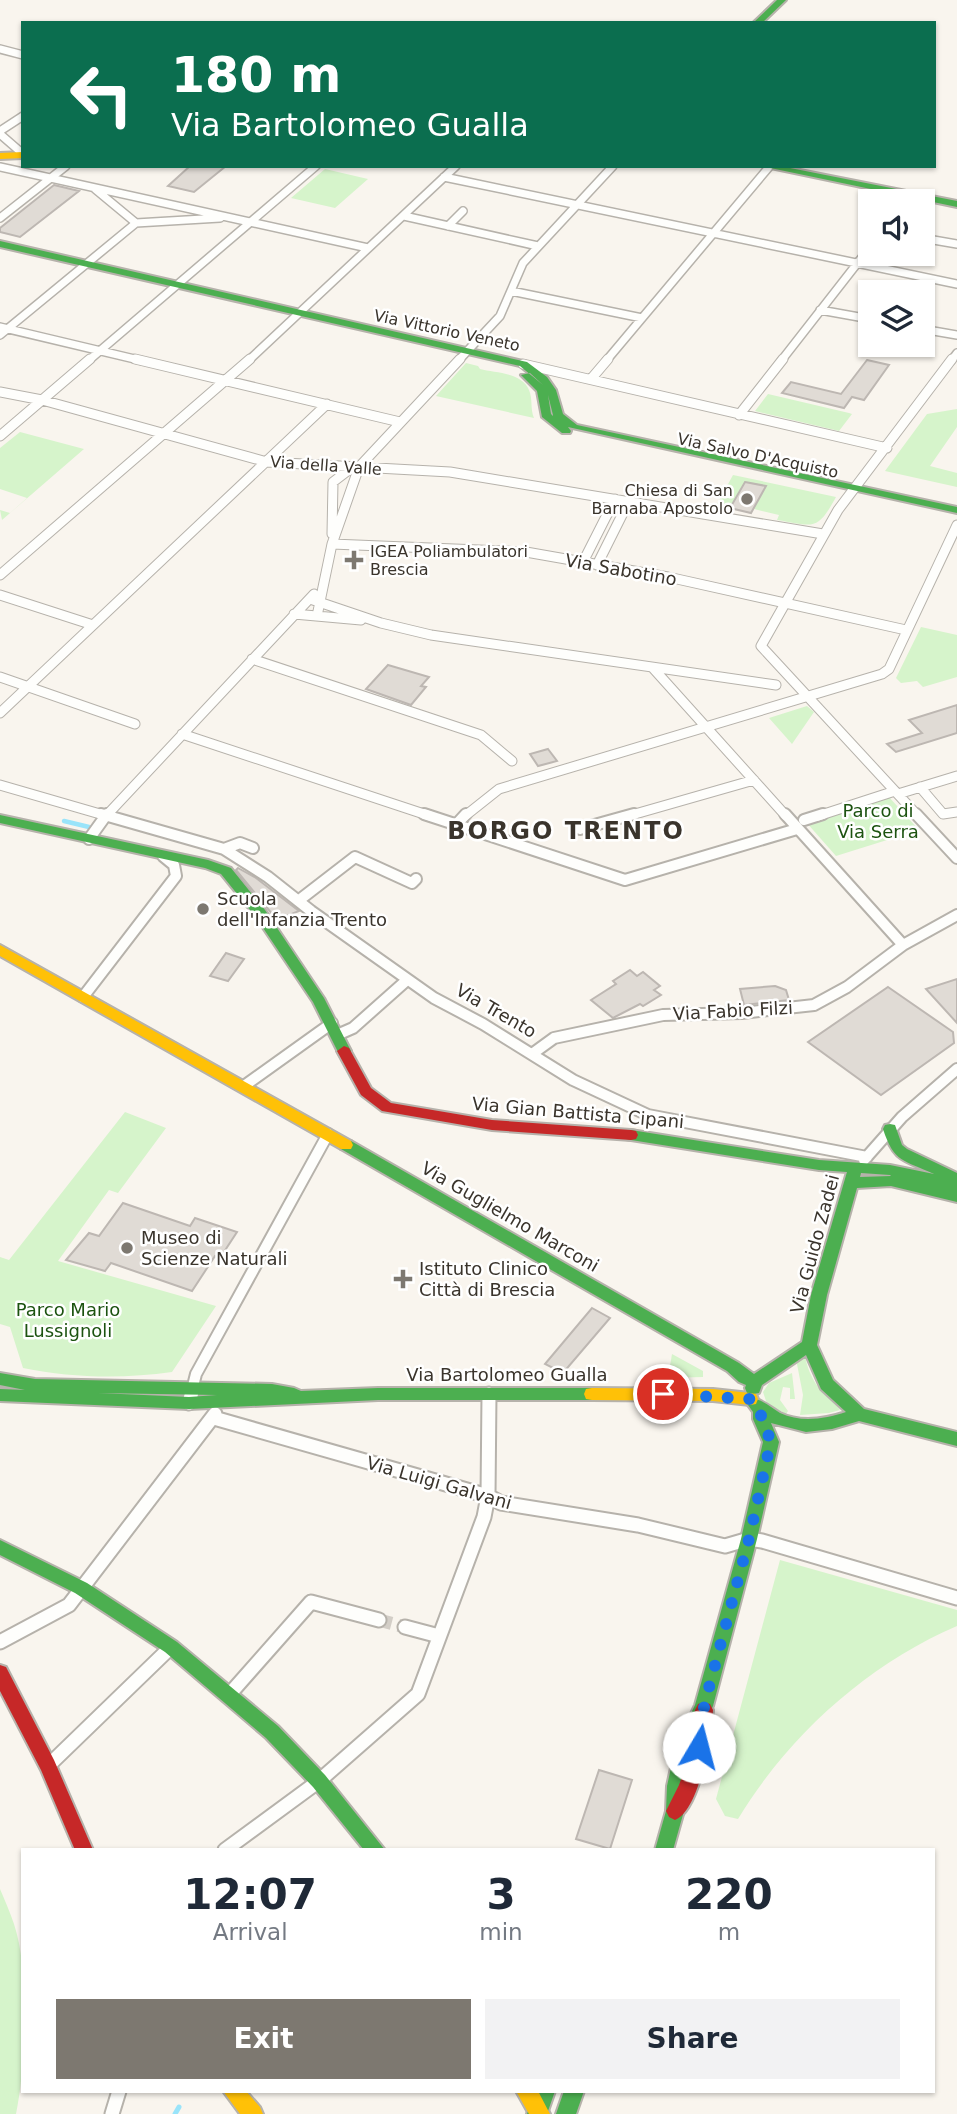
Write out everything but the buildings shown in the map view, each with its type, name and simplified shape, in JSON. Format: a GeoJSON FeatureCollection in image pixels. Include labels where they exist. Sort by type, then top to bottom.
{"type":"FeatureCollection","features":[{"type":"Feature","properties":{"kind":"street"},"geometry":{"type":"LineString","coordinates":[[759,21],[782,0]]}},
{"type":"Feature","properties":{"kind":"street"},"geometry":{"type":"LineString","coordinates":[[0,50],[21,55]]}},
{"type":"Feature","properties":{"kind":"street"},"geometry":{"type":"LineString","coordinates":[[21,117],[0,133],[21,152]]}},
{"type":"Feature","properties":{"kind":"street"},"geometry":{"type":"LineString","coordinates":[[0,156],[21,154]]}},
{"type":"Feature","properties":{"kind":"street"},"geometry":{"type":"LineString","coordinates":[[0,166],[368,248]]}},
{"type":"Feature","properties":{"kind":"street"},"geometry":{"type":"LineString","coordinates":[[0,218],[64,168]]}},
{"type":"Feature","properties":{"kind":"street"},"geometry":{"type":"LineString","coordinates":[[0,436],[314,168]]}},
{"type":"Feature","properties":{"kind":"street"},"geometry":{"type":"LineString","coordinates":[[0,575],[228,380],[454,168]]}},
{"type":"Feature","properties":{"kind":"street"},"geometry":{"type":"LineString","coordinates":[[317,616],[332,544],[359,467],[500,316],[518,271],[538,246],[612,168]]}},
{"type":"Feature","properties":{"kind":"street"},"geometry":{"type":"LineString","coordinates":[[591,379],[766,168]]}},
{"type":"Feature","properties":{"kind":"street"},"geometry":{"type":"LineString","coordinates":[[771,168],[866,189]]}},
{"type":"Feature","properties":{"kind":"street"},"geometry":{"type":"LineString","coordinates":[[444,177],[957,284]]}},
{"type":"Feature","properties":{"kind":"street"},"geometry":{"type":"LineString","coordinates":[[93,187],[136,223]]}},
{"type":"Feature","properties":{"kind":"street"},"geometry":{"type":"LineString","coordinates":[[935,201],[957,204]]}},
{"type":"Feature","properties":{"kind":"street"},"geometry":{"type":"LineString","coordinates":[[448,226],[463,211]]}},
{"type":"Feature","properties":{"kind":"street"},"geometry":{"type":"LineString","coordinates":[[404,216],[538,246]]}},
{"type":"Feature","properties":{"kind":"street"},"geometry":{"type":"LineString","coordinates":[[0,335],[4,328],[136,223],[231,218]]}},
{"type":"Feature","properties":{"kind":"street"},"geometry":{"type":"LineString","coordinates":[[935,240],[957,244]]}},
{"type":"Feature","properties":{"kind":"street","name":"Via Vittorio Veneto"},"geometry":{"type":"LineString","coordinates":[[0,244],[297,315],[591,379],[887,448]]}},
{"type":"Feature","properties":{"kind":"street"},"geometry":{"type":"LineString","coordinates":[[739,415],[858,262]]}},
{"type":"Feature","properties":{"kind":"street"},"geometry":{"type":"LineString","coordinates":[[511,292],[642,318]]}},
{"type":"Feature","properties":{"kind":"street"},"geometry":{"type":"LineString","coordinates":[[820,310],[858,317]]}},
{"type":"Feature","properties":{"kind":"street"},"geometry":{"type":"LineString","coordinates":[[4,328],[400,422]]}},
{"type":"Feature","properties":{"kind":"street"},"geometry":{"type":"LineString","coordinates":[[935,331],[957,335]]}},
{"type":"Feature","properties":{"kind":"street"},"geometry":{"type":"LineString","coordinates":[[957,354],[838,510],[761,646],[957,858]]}},
{"type":"Feature","properties":{"kind":"street","name":"Via Salvo D'Acquisto"},"geometry":{"type":"LineString","coordinates":[[486,357],[533,379],[542,390],[546,415],[556,425],[575,435],[838,490],[856,489]]}},
{"type":"Feature","properties":{"kind":"street","name":"Via Salvo D'Acquisto"},"geometry":{"type":"LineString","coordinates":[[523,364],[547,380],[554,392],[558,415],[574,427],[856,489]]}},
{"type":"Feature","properties":{"kind":"street","name":"Via della Valle"},"geometry":{"type":"LineString","coordinates":[[0,392],[43,400],[267,462],[450,472],[823,534]]}},
{"type":"Feature","properties":{"kind":"street"},"geometry":{"type":"LineString","coordinates":[[0,713],[327,404]]}},
{"type":"Feature","properties":{"kind":"street"},"geometry":{"type":"LineString","coordinates":[[332,544],[333,481],[344,471],[359,467]]}},
{"type":"Feature","properties":{"kind":"street"},"geometry":{"type":"LineString","coordinates":[[856,489],[957,510]]}},
{"type":"Feature","properties":{"kind":"street"},"geometry":{"type":"LineString","coordinates":[[583,562],[615,499]]}},
{"type":"Feature","properties":{"kind":"street"},"geometry":{"type":"LineString","coordinates":[[597,565],[629,501]]}},
{"type":"Feature","properties":{"kind":"street"},"geometry":{"type":"LineString","coordinates":[[455,826],[469,811],[499,789],[882,674],[889,669],[957,525]]}},
{"type":"Feature","properties":{"kind":"street","name":"Via Sabotino"},"geometry":{"type":"LineString","coordinates":[[332,544],[526,552],[668,577],[906,630]]}},
{"type":"Feature","properties":{"kind":"street"},"geometry":{"type":"LineString","coordinates":[[89,839],[107,814],[322,584]]}},
{"type":"Feature","properties":{"kind":"street"},"geometry":{"type":"LineString","coordinates":[[0,595],[93,625]]}},
{"type":"Feature","properties":{"kind":"street"},"geometry":{"type":"LineString","coordinates":[[310,599],[381,623]]}},
{"type":"Feature","properties":{"kind":"street"},"geometry":{"type":"LineString","coordinates":[[294,614],[381,623],[457,639],[776,685]]}},
{"type":"Feature","properties":{"kind":"street"},"geometry":{"type":"LineString","coordinates":[[252,659],[481,735],[512,761]]}},
{"type":"Feature","properties":{"kind":"street"},"geometry":{"type":"LineString","coordinates":[[652,667],[903,945]]}},
{"type":"Feature","properties":{"kind":"street"},"geometry":{"type":"LineString","coordinates":[[0,677],[135,724]]}},
{"type":"Feature","properties":{"kind":"street"},"geometry":{"type":"LineString","coordinates":[[182,734],[625,880],[797,829]]}},
{"type":"Feature","properties":{"kind":"street"},"geometry":{"type":"LineString","coordinates":[[804,820],[957,776]]}},
{"type":"Feature","properties":{"kind":"street"},"geometry":{"type":"LineString","coordinates":[[580,829],[754,780]]}},
{"type":"Feature","properties":{"kind":"street","name":"Via Trento"},"geometry":{"type":"LineString","coordinates":[[0,785],[224,849],[268,877],[407,980],[573,1080],[648,1115],[867,1157]]}},
{"type":"Feature","properties":{"kind":"street"},"geometry":{"type":"LineString","coordinates":[[920,787],[943,814],[957,812]]}},
{"type":"Feature","properties":{"kind":"street","name":"Via Gian Battista Cipani"},"geometry":{"type":"LineString","coordinates":[[0,819],[218,867],[234,879],[261,913],[335,1029],[366,1091],[387,1107],[492,1125],[687,1142],[853,1176]]}},
{"type":"Feature","properties":{"kind":"street","name":"Via Trento"},"geometry":{"type":"LineString","coordinates":[[224,849],[240,843],[253,848]]}},
{"type":"Feature","properties":{"kind":"street"},"geometry":{"type":"LineString","coordinates":[[83,997],[176,876],[174,865],[163,856]]}},
{"type":"Feature","properties":{"kind":"street"},"geometry":{"type":"LineString","coordinates":[[298,901],[355,857],[415,882]]}},
{"type":"Feature","properties":{"kind":"street","name":"Via Fabio Filzi"},"geometry":{"type":"LineString","coordinates":[[532,1054],[561,1036],[663,1015],[755,1012],[814,1005],[847,986],[903,945],[957,915]]}},
{"type":"Feature","properties":{"kind":"street","name":"Via Guglielmo Marconi"},"geometry":{"type":"LineString","coordinates":[[0,950],[328,1134],[733,1367],[745,1378],[756,1381]]}},
{"type":"Feature","properties":{"kind":"street"},"geometry":{"type":"LineString","coordinates":[[244,1086],[335,1029],[353,1028],[407,980]]}},
{"type":"Feature","properties":{"kind":"street","name":"Via Guido Zadei"},"geometry":{"type":"LineString","coordinates":[[808,1345],[853,1176],[890,1129],[957,1069]]}},
{"type":"Feature","properties":{"kind":"street"},"geometry":{"type":"LineString","coordinates":[[687,1142],[690,1124]]}},
{"type":"Feature","properties":{"kind":"street"},"geometry":{"type":"LineString","coordinates":[[890,1129],[896,1147],[902,1153],[957,1179]]}},
{"type":"Feature","properties":{"kind":"street"},"geometry":{"type":"LineString","coordinates":[[190,1395],[196,1374],[328,1134]]}},
{"type":"Feature","properties":{"kind":"street"},"geometry":{"type":"LineString","coordinates":[[853,1176],[890,1170],[957,1185]]}},
{"type":"Feature","properties":{"kind":"street"},"geometry":{"type":"LineString","coordinates":[[853,1176],[887,1180],[957,1196]]}},
{"type":"Feature","properties":{"kind":"street"},"geometry":{"type":"LineString","coordinates":[[859,1414],[847,1419],[801,1427],[761,1411],[750,1399],[756,1381],[808,1345],[827,1384],[859,1414],[957,1439]]}},
{"type":"Feature","properties":{"kind":"street","name":"Via Bartolomeo Gualla"},"geometry":{"type":"LineString","coordinates":[[0,1379],[22,1383],[190,1395]]}},
{"type":"Feature","properties":{"kind":"street","name":"Via Bartolomeo Gualla"},"geometry":{"type":"LineString","coordinates":[[0,1393],[22,1383]]}},
{"type":"Feature","properties":{"kind":"street","name":"Via Bartolomeo Gualla"},"geometry":{"type":"LineString","coordinates":[[0,1393],[218,1395],[271,1402],[306,1396],[489,1394],[713,1395],[750,1399]]}},
{"type":"Feature","properties":{"kind":"street"},"geometry":{"type":"LineString","coordinates":[[228,1848],[319,1781],[418,1694],[484,1517],[488,1496],[489,1394]]}},
{"type":"Feature","properties":{"kind":"street"},"geometry":{"type":"LineString","coordinates":[[0,1642],[69,1605],[214,1418],[218,1395]]}},
{"type":"Feature","properties":{"kind":"street"},"geometry":{"type":"LineString","coordinates":[[665,1848],[674,1811],[687,1795],[704,1732],[704,1706],[749,1539],[771,1441],[761,1419],[761,1411]]}},
{"type":"Feature","properties":{"kind":"street","name":"Via Luigi Galvani"},"geometry":{"type":"LineString","coordinates":[[214,1418],[488,1496],[501,1503],[638,1525],[725,1546],[749,1539],[773,1543],[957,1598]]}},
{"type":"Feature","properties":{"kind":"street"},"geometry":{"type":"LineString","coordinates":[[0,1547],[82,1588],[171,1647],[272,1732],[319,1781],[374,1848]]}},
{"type":"Feature","properties":{"kind":"street"},"geometry":{"type":"LineString","coordinates":[[228,1696],[311,1602],[379,1620]]}},
{"type":"Feature","properties":{"kind":"street"},"geometry":{"type":"LineString","coordinates":[[405,1627],[439,1636]]}},
{"type":"Feature","properties":{"kind":"street"},"geometry":{"type":"LineString","coordinates":[[48,1766],[171,1647]]}},
{"type":"Feature","properties":{"kind":"street"},"geometry":{"type":"LineString","coordinates":[[0,1673],[48,1766],[84,1848]]}},
{"type":"Feature","properties":{"kind":"street"},"geometry":{"type":"LineString","coordinates":[[112,2114],[118,2093]]}},
{"type":"Feature","properties":{"kind":"street"},"geometry":{"type":"LineString","coordinates":[[235,2093],[253,2114]]}},
{"type":"Feature","properties":{"kind":"street"},"geometry":{"type":"LineString","coordinates":[[527,2093],[538,2113]]}},
{"type":"Feature","properties":{"kind":"street"},"geometry":{"type":"LineString","coordinates":[[538,2113],[544,2093]]}},
{"type":"Feature","properties":{"kind":"street"},"geometry":{"type":"LineString","coordinates":[[566,2114],[573,2093]]}},
{"type":"Feature","properties":{"kind":"green space"},"geometry":{"type":"Polygon","coordinates":[[[325,169],[368,179],[335,208],[291,198],[325,169]]]}},
{"type":"Feature","properties":{"kind":"green space"},"geometry":{"type":"Polygon","coordinates":[[[466,363],[480,369],[514,376],[526,384],[534,418],[436,396],[466,363]]]}},
{"type":"Feature","properties":{"kind":"green space"},"geometry":{"type":"Polygon","coordinates":[[[768,394],[852,414],[839,431],[755,411],[768,394]]]}},
{"type":"Feature","properties":{"kind":"green space"},"geometry":{"type":"Polygon","coordinates":[[[957,409],[957,427],[930,466],[957,473],[957,487],[885,471],[927,414],[957,409]]]}},
{"type":"Feature","properties":{"kind":"green space"},"geometry":{"type":"Polygon","coordinates":[[[20,432],[84,449],[2,520],[0,510],[10,513],[27,498],[0,489],[0,448],[20,432]]]}},
{"type":"Feature","properties":{"kind":"green space"},"geometry":{"type":"Polygon","coordinates":[[[733,475],[836,497],[819,521],[807,525],[777,520],[779,515],[754,509],[751,513],[716,506],[733,475]]]}},
{"type":"Feature","properties":{"kind":"green space"},"geometry":{"type":"Polygon","coordinates":[[[921,627],[957,635],[957,677],[923,687],[917,681],[901,683],[896,678],[921,627]]]}},
{"type":"Feature","properties":{"kind":"green space"},"geometry":{"type":"Polygon","coordinates":[[[807,706],[814,712],[792,744],[769,718],[807,706]]]}},
{"type":"Feature","properties":{"kind":"green space","name":"Parco di Via Serra"},"geometry":{"type":"Polygon","coordinates":[[[888,796],[919,830],[836,856],[806,822],[888,796]]]}},
{"type":"Feature","properties":{"kind":"green space","name":"Parco Mario Lussignoli"},"geometry":{"type":"Polygon","coordinates":[[[125,1112],[166,1128],[118,1193],[109,1190],[58,1261],[216,1306],[172,1372],[98,1376],[23,1368],[10,1327],[0,1324],[0,1257],[9,1260],[125,1112]]]}},
{"type":"Feature","properties":{"kind":"green space"},"geometry":{"type":"Polygon","coordinates":[[[804,1350],[816,1383],[840,1410],[800,1415],[803,1395],[796,1359],[804,1350]]]}},
{"type":"Feature","properties":{"kind":"green space"},"geometry":{"type":"Polygon","coordinates":[[[672,1354],[703,1371],[703,1377],[668,1378],[672,1354]]]}},
{"type":"Feature","properties":{"kind":"green space"},"geometry":{"type":"Polygon","coordinates":[[[792,1373],[795,1399],[790,1399],[790,1388],[783,1387],[780,1400],[788,1411],[786,1414],[767,1404],[763,1392],[769,1383],[792,1373]]]}},
{"type":"Feature","properties":{"kind":"green space"},"geometry":{"type":"Polygon","coordinates":[[[780,1560],[957,1610],[957,1626],[892,1661],[833,1706],[781,1759],[738,1819],[725,1816],[716,1799],[780,1560]]]}},
{"type":"Feature","properties":{"kind":"green space"},"geometry":{"type":"Polygon","coordinates":[[[0,1889],[12,1920],[21,1959],[21,2078],[16,2114],[0,2114],[0,1889]]]}},
{"type":"Feature","properties":{"kind":"waterway"},"geometry":{"type":"LineString","coordinates":[[64,821],[89,827]]}},
{"type":"Feature","properties":{"kind":"waterway"},"geometry":{"type":"LineString","coordinates":[[175,2114],[179,2107]]}},
{"type":"Feature","properties":{"kind":"tunnel"},"geometry":{"type":"LineString","coordinates":[[379,1620],[405,1627]]}},
{"type":"Feature","properties":{"kind":"traffic: fast"},"geometry":{"type":"LineString","coordinates":[[759,21],[782,0]]}},
{"type":"Feature","properties":{"kind":"traffic: fast"},"geometry":{"type":"LineString","coordinates":[[775,168],[957,204]]}},
{"type":"Feature","properties":{"kind":"traffic: fast"},"geometry":{"type":"LineString","coordinates":[[0,244],[523,364],[544,379],[554,397],[558,415],[574,427],[957,510]]}},
{"type":"Feature","properties":{"kind":"traffic: fast"},"geometry":{"type":"LineString","coordinates":[[526,375],[542,390],[546,415],[566,431]]}},
{"type":"Feature","properties":{"kind":"traffic: fast"},"geometry":{"type":"LineString","coordinates":[[0,819],[208,864],[226,871],[260,913],[319,1001],[344,1051]]}},
{"type":"Feature","properties":{"kind":"traffic: fast"},"geometry":{"type":"LineString","coordinates":[[890,1129],[896,1147],[902,1153],[953,1177]]}},
{"type":"Feature","properties":{"kind":"traffic: fast"},"geometry":{"type":"LineString","coordinates":[[631,1135],[819,1165],[890,1170],[957,1185]]}},
{"type":"Feature","properties":{"kind":"traffic: fast"},"geometry":{"type":"LineString","coordinates":[[346,1145],[733,1367],[745,1378],[756,1381]]}},
{"type":"Feature","properties":{"kind":"traffic: fast"},"geometry":{"type":"LineString","coordinates":[[809,1345],[819,1295],[855,1169]]}},
{"type":"Feature","properties":{"kind":"traffic: fast"},"geometry":{"type":"LineString","coordinates":[[851,1183],[891,1181],[957,1196]]}},
{"type":"Feature","properties":{"kind":"traffic: fast"},"geometry":{"type":"LineString","coordinates":[[809,1345],[827,1384],[859,1414],[957,1439]]}},
{"type":"Feature","properties":{"kind":"traffic: fast"},"geometry":{"type":"LineString","coordinates":[[753,1388],[756,1381],[809,1345]]}},
{"type":"Feature","properties":{"kind":"traffic: fast"},"geometry":{"type":"LineString","coordinates":[[0,1379],[35,1385],[272,1390],[294,1394]]}},
{"type":"Feature","properties":{"kind":"traffic: fast"},"geometry":{"type":"LineString","coordinates":[[0,1395],[189,1403],[378,1394],[592,1394]]}},
{"type":"Feature","properties":{"kind":"traffic: fast"},"geometry":{"type":"LineString","coordinates":[[756,1405],[768,1414],[793,1424],[819,1425],[859,1414]]}},
{"type":"Feature","properties":{"kind":"traffic: fast"},"geometry":{"type":"LineString","coordinates":[[665,1848],[675,1811],[676,1786],[685,1745],[704,1706],[749,1539],[771,1442],[761,1419],[761,1411]]}},
{"type":"Feature","properties":{"kind":"traffic: fast"},"geometry":{"type":"LineString","coordinates":[[0,1547],[81,1588],[171,1647],[272,1732],[319,1781],[374,1848]]}},
{"type":"Feature","properties":{"kind":"traffic: fast"},"geometry":{"type":"LineString","coordinates":[[537,2114],[544,2093]]}},
{"type":"Feature","properties":{"kind":"traffic: fast"},"geometry":{"type":"LineString","coordinates":[[566,2114],[573,2093]]}},
{"type":"Feature","properties":{"kind":"traffic: slow"},"geometry":{"type":"LineString","coordinates":[[0,156],[21,155]]}},
{"type":"Feature","properties":{"kind":"traffic: slow"},"geometry":{"type":"LineString","coordinates":[[0,950],[346,1145]]}},
{"type":"Feature","properties":{"kind":"traffic: slow"},"geometry":{"type":"LineString","coordinates":[[592,1394],[713,1395],[750,1399]]}},
{"type":"Feature","properties":{"kind":"traffic: slow"},"geometry":{"type":"LineString","coordinates":[[235,2093],[253,2114]]}},
{"type":"Feature","properties":{"kind":"traffic: slow"},"geometry":{"type":"LineString","coordinates":[[527,2093],[540,2114]]}},
{"type":"Feature","properties":{"kind":"traffic: jam"},"geometry":{"type":"LineString","coordinates":[[344,1051],[366,1091],[387,1107],[492,1125],[631,1135]]}},
{"type":"Feature","properties":{"kind":"traffic: jam"},"geometry":{"type":"LineString","coordinates":[[0,1673],[48,1766],[83,1848]]}},
{"type":"Feature","properties":{"kind":"traffic: jam"},"geometry":{"type":"LineString","coordinates":[[675,1811],[688,1788],[696,1763],[704,1710]]}},
{"type":"Feature","properties":{"kind":"place","name":"Chiesa di San Barnaba Apostolo"},"geometry":{"type":"Point","coordinates":[747,499]}},
{"type":"Feature","properties":{"kind":"place","name":"IGEA Poliambulatori Brescia"},"geometry":{"type":"Point","coordinates":[354,560]}},
{"type":"Feature","properties":{"kind":"place","name":"Scuola dell'Infanzia Trento"},"geometry":{"type":"Point","coordinates":[203,909]}},
{"type":"Feature","properties":{"kind":"place","name":"Museo di Scienze Naturali"},"geometry":{"type":"Point","coordinates":[127,1248]}},
{"type":"Feature","properties":{"kind":"place","name":"Istituto Clinico Città di Brescia"},"geometry":{"type":"Point","coordinates":[403,1279]}},
{"type":"Feature","properties":{"kind":"district","name":"BORGO TRENTO"},"geometry":{"type":"Point","coordinates":[566,831]}},
{"type":"Feature","properties":{"kind":"route"},"geometry":{"type":"LineString","coordinates":[[663,1394],[750,1399],[761,1411],[761,1419],[771,1441],[749,1539],[704,1706],[704,1732],[699,1747]]}}]}
